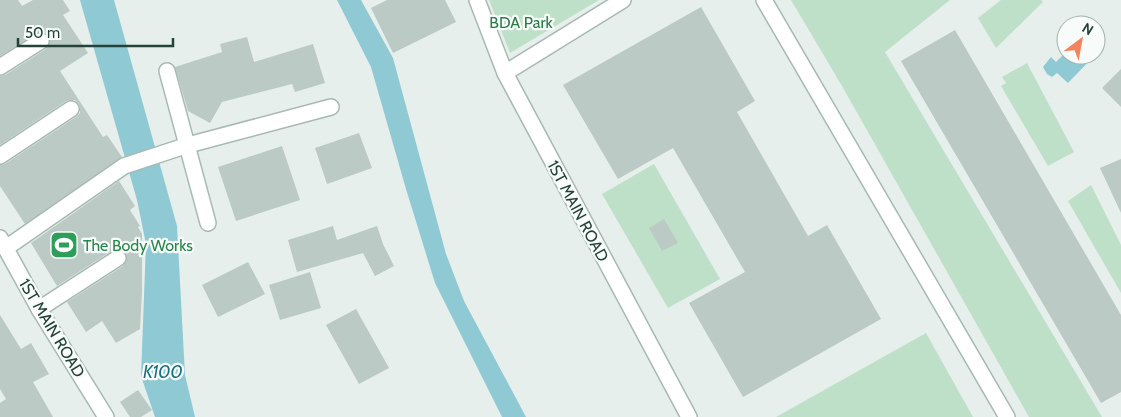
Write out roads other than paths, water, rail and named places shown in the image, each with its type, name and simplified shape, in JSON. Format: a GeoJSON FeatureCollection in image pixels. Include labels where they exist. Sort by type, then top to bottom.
{"type":"FeatureCollection","features":[{"type":"Feature","properties":{"kind":"street","name":"1ST MAIN ROAD"},"geometry":{"type":"LineString","coordinates":[[477,0],[505,73],[689,417]]}},
{"type":"Feature","properties":{"kind":"street"},"geometry":{"type":"LineString","coordinates":[[505,73],[623,0]]}},
{"type":"Feature","properties":{"kind":"street"},"geometry":{"type":"LineString","coordinates":[[764,0],[1007,417]]}},
{"type":"Feature","properties":{"kind":"street"},"geometry":{"type":"LineString","coordinates":[[0,68],[41,41]]}},
{"type":"Feature","properties":{"kind":"street"},"geometry":{"type":"LineString","coordinates":[[166,71],[208,223]]}},
{"type":"Feature","properties":{"kind":"street"},"geometry":{"type":"LineString","coordinates":[[3,243],[124,166],[188,146],[331,107]]}},
{"type":"Feature","properties":{"kind":"street"},"geometry":{"type":"LineString","coordinates":[[0,156],[71,109]]}},
{"type":"Feature","properties":{"kind":"street","name":"1ST MAIN ROAD"},"geometry":{"type":"LineString","coordinates":[[3,243],[39,309],[106,417]]}},
{"type":"Feature","properties":{"kind":"street"},"geometry":{"type":"LineString","coordinates":[[39,309],[118,258]]}},
{"type":"Feature","properties":{"kind":"water","name":"K100"},"geometry":{"type":"Polygon","coordinates":[[[80,0],[114,0],[177,226],[185,375],[195,417],[155,417],[141,376],[146,244],[137,200],[80,0]]]}},
{"type":"Feature","properties":{"kind":"water"},"geometry":{"type":"Polygon","coordinates":[[[337,0],[361,0],[393,58],[446,254],[464,301],[526,417],[502,417],[435,283],[371,67],[337,0]]]}},
{"type":"Feature","properties":{"kind":"water"},"geometry":{"type":"Polygon","coordinates":[[[1051,57],[1056,62],[1056,65],[1085,65],[1068,83],[1057,73],[1052,77],[1047,74],[1043,67],[1051,57]]]}},
{"type":"Feature","properties":{"kind":"place","name":"The Body Works"},"geometry":{"type":"Point","coordinates":[64,245]}},
{"type":"Feature","properties":{"kind":"park label","name":"BDA Park"},"geometry":{"type":"Point","coordinates":[521,22]}}]}
